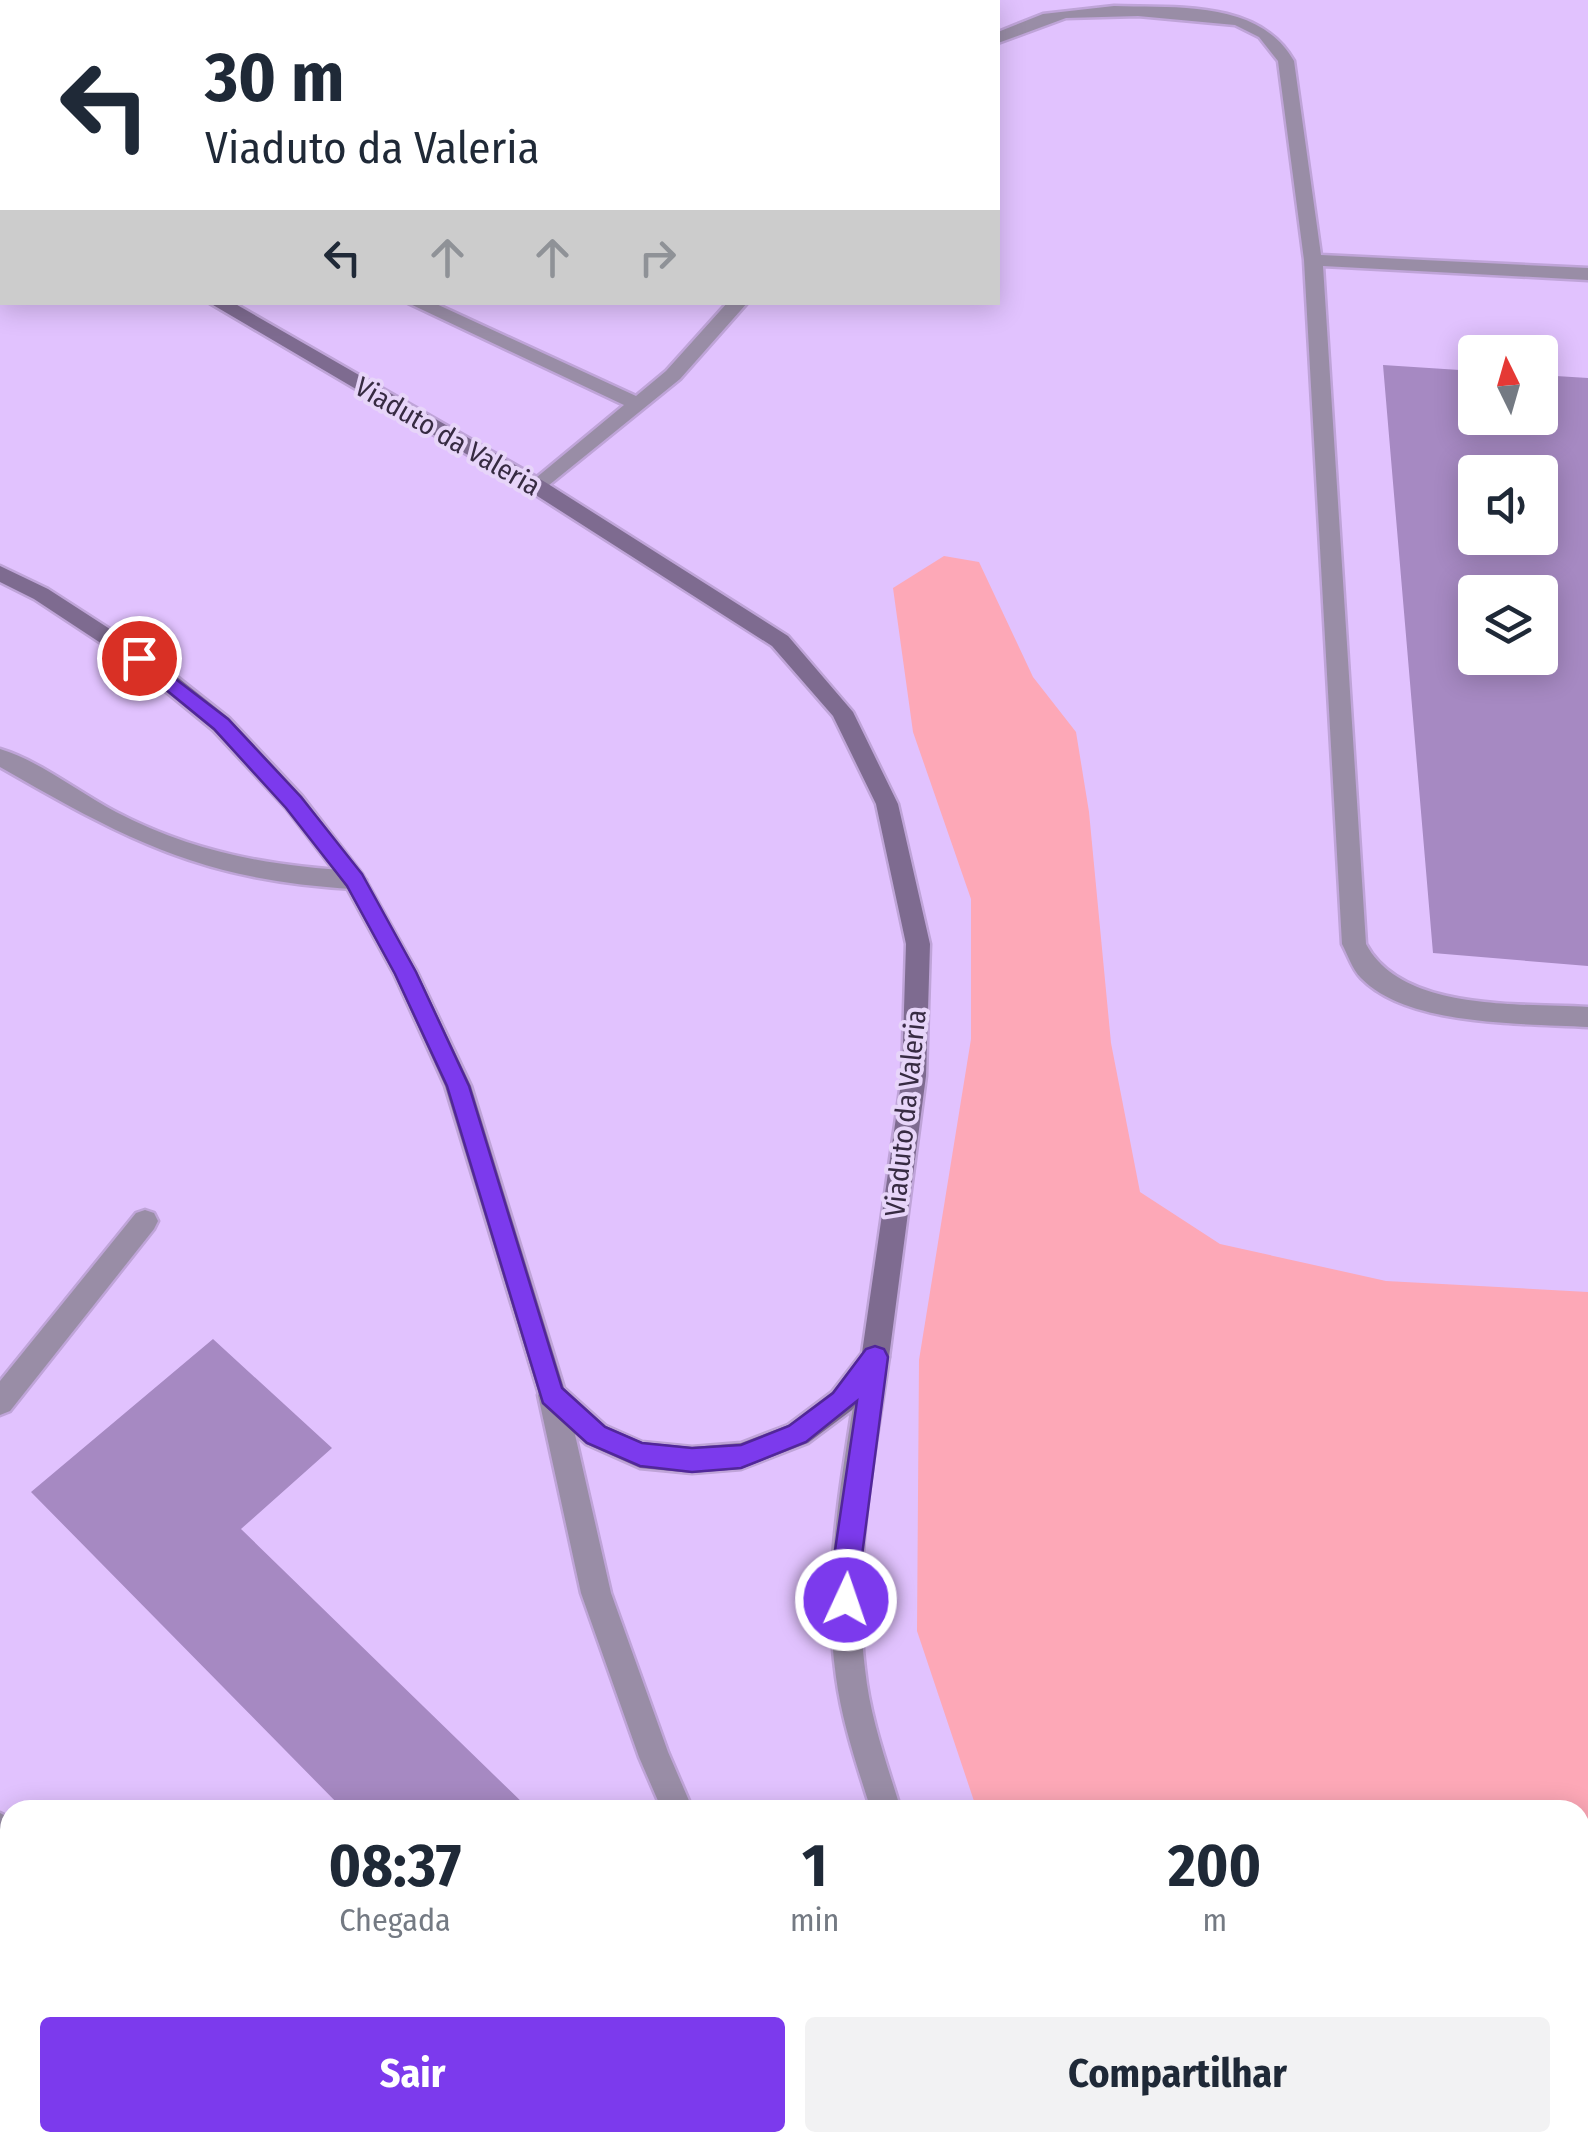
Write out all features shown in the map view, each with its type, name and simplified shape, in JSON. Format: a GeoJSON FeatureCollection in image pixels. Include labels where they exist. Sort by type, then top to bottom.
{"type":"FeatureCollection","features":[{"type":"Feature","properties":{"kind":"main road","name":"Viaduto da Valeria"},"geometry":{"type":"LineString","coordinates":[[222,305],[538,488],[780,641],[842,712],[887,804],[918,944],[914,1076],[875,1357],[842,1401],[798,1434],[741,1456],[692,1460],[640,1454],[596,1435],[552,1394]]}},
{"type":"Feature","properties":{"kind":"main road"},"geometry":{"type":"LineString","coordinates":[[0,574],[41,594],[139,658],[221,724],[294,802],[354,880],[406,972],[458,1086],[552,1394]]}},
{"type":"Feature","properties":{"kind":"street"},"geometry":{"type":"LineString","coordinates":[[1000,37],[1015,27],[1060,14],[1100,8],[1232,19],[1257,27],[1278,45],[1286,61],[1314,260],[1354,944],[1370,972],[1414,999],[1473,1008],[1588,1016]]}},
{"type":"Feature","properties":{"kind":"street"},"geometry":{"type":"LineString","coordinates":[[1314,260],[1588,274]]}},
{"type":"Feature","properties":{"kind":"street"},"geometry":{"type":"LineString","coordinates":[[422,305],[638,404]]}},
{"type":"Feature","properties":{"kind":"street"},"geometry":{"type":"LineString","coordinates":[[538,488],[673,375],[735,305]]}},
{"type":"Feature","properties":{"kind":"street"},"geometry":{"type":"LineString","coordinates":[[0,757],[176,849],[258,872],[354,880]]}},
{"type":"Feature","properties":{"kind":"street"},"geometry":{"type":"LineString","coordinates":[[0,1402],[146,1220]]}},
{"type":"Feature","properties":{"kind":"street"},"geometry":{"type":"LineString","coordinates":[[875,1357],[845,1571],[848,1657],[863,1737],[883,1800]]}},
{"type":"Feature","properties":{"kind":"street"},"geometry":{"type":"LineString","coordinates":[[552,1394],[596,1593],[674,1800]]}},
{"type":"Feature","properties":{"kind":"shaded area"},"geometry":{"type":"Polygon","coordinates":[[[944,556],[979,562],[1033,677],[1076,732],[1089,812],[1111,1043],[1140,1192],[1220,1244],[1386,1281],[1588,1292],[1588,1800],[974,1800],[917,1631],[919,1360],[971,1039],[971,899],[913,732],[893,588],[944,556]]]}},
{"type":"Feature","properties":{"kind":"building"},"geometry":{"type":"Polygon","coordinates":[[[1383,365],[1458,370],[1458,435],[1558,435],[1558,376],[1588,378],[1588,966],[1433,953],[1383,365]]]}},
{"type":"Feature","properties":{"kind":"building"},"geometry":{"type":"Polygon","coordinates":[[[213,1339],[332,1448],[241,1529],[520,1800],[334,1800],[31,1492],[213,1339]]]}},
{"type":"Feature","properties":{"kind":"route"},"geometry":{"type":"LineString","coordinates":[[139,658],[221,724],[294,802],[354,880],[406,972],[458,1086],[552,1394],[596,1435],[640,1454],[692,1460],[741,1456],[798,1434],[842,1401],[875,1357],[845,1571],[846,1600]]}}]}
